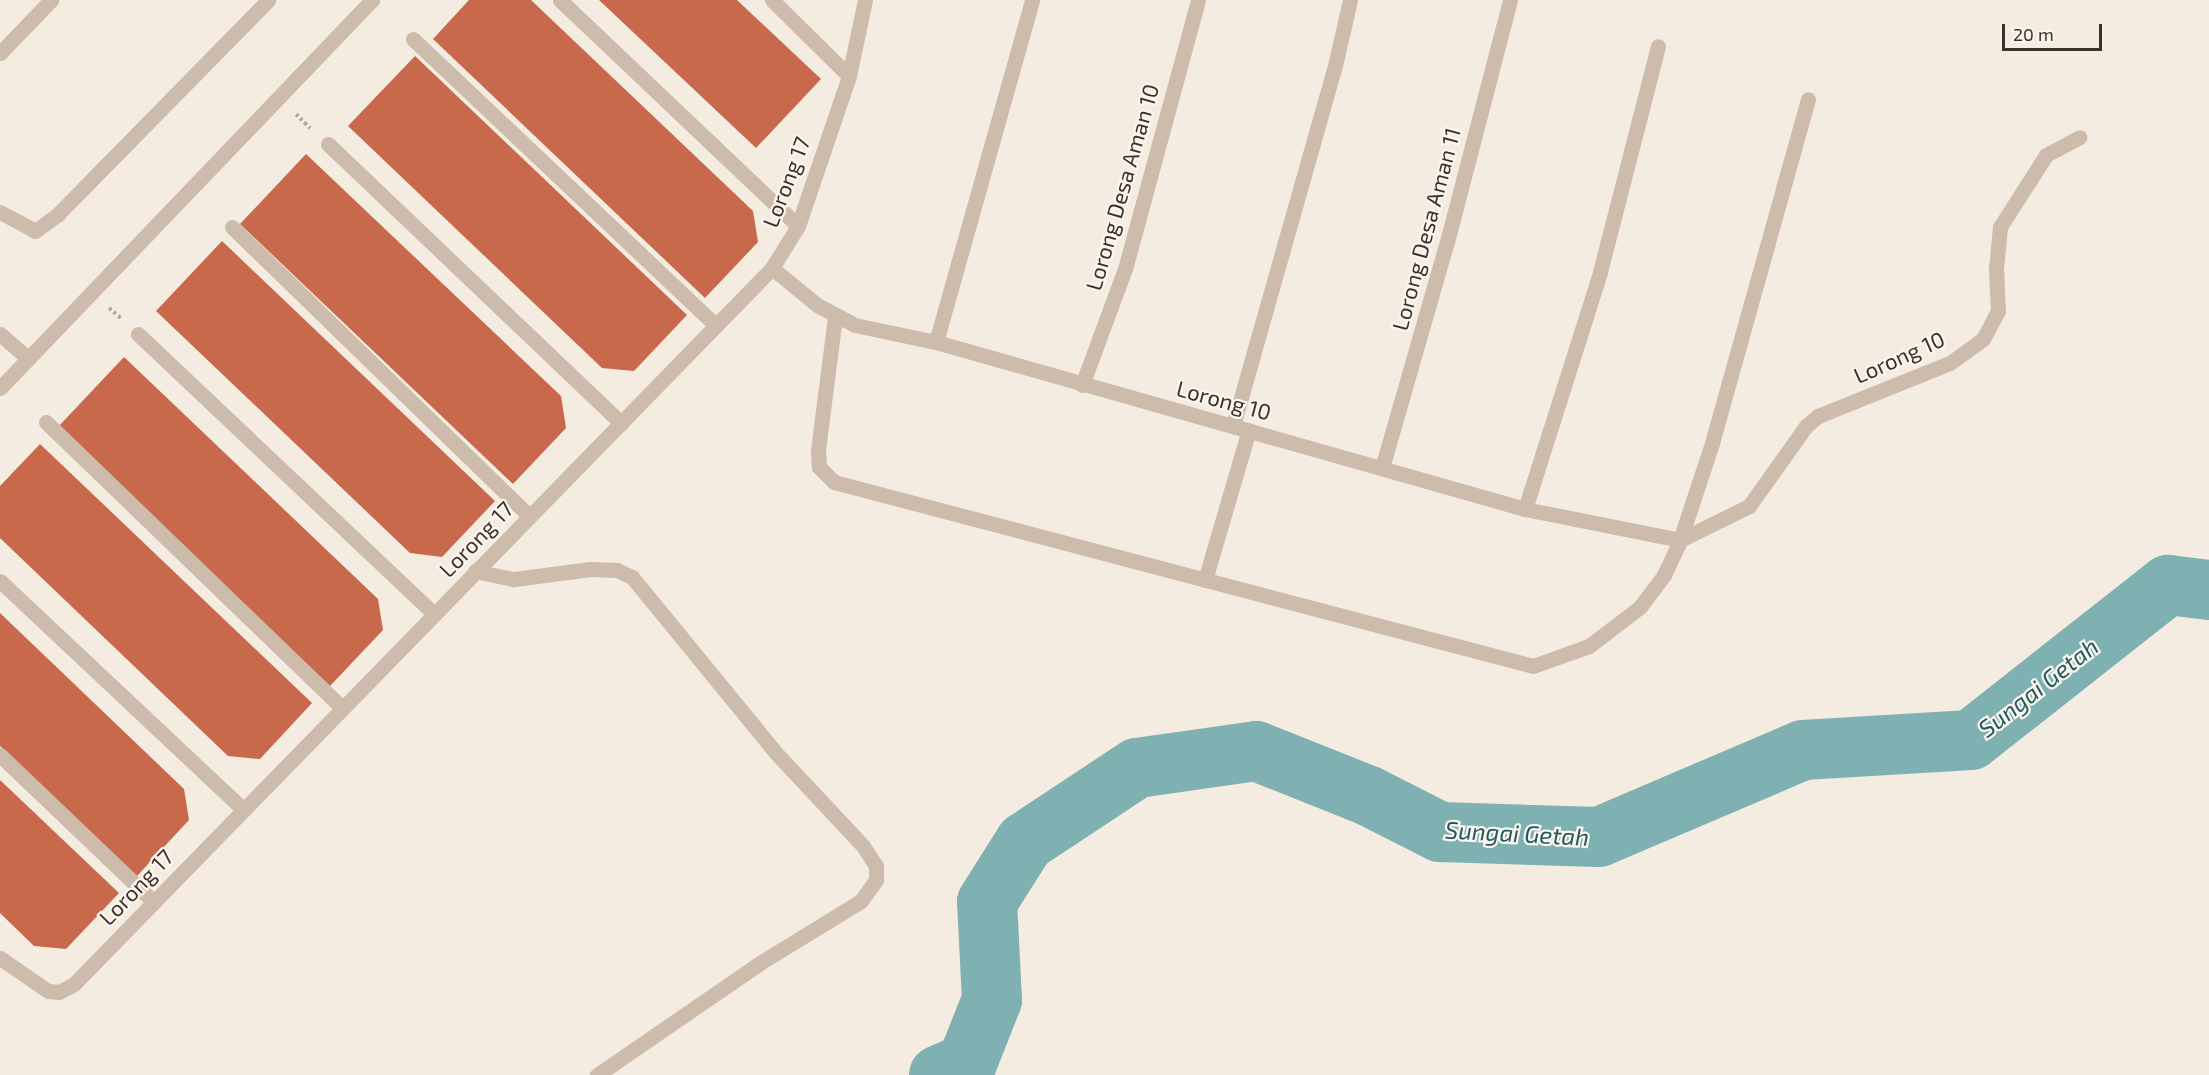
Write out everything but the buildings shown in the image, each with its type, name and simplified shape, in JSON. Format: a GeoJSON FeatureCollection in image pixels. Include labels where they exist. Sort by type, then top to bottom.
{"type":"FeatureCollection","features":[{"type":"Feature","properties":{"kind":"street"},"geometry":{"type":"LineString","coordinates":[[0,54],[51,0]]}},
{"type":"Feature","properties":{"kind":"street"},"geometry":{"type":"LineString","coordinates":[[0,212],[34,231],[58,214],[268,0]]}},
{"type":"Feature","properties":{"kind":"street"},"geometry":{"type":"LineString","coordinates":[[0,388],[372,0]]}},
{"type":"Feature","properties":{"kind":"street"},"geometry":{"type":"LineString","coordinates":[[560,0],[798,226]]}},
{"type":"Feature","properties":{"kind":"street"},"geometry":{"type":"LineString","coordinates":[[772,0],[849,76]]}},
{"type":"Feature","properties":{"kind":"street","name":"Lorong 17"},"geometry":{"type":"LineString","coordinates":[[0,958],[39,987],[59,992],[74,984],[772,268],[798,226],[849,76],[865,0]]}},
{"type":"Feature","properties":{"kind":"street"},"geometry":{"type":"LineString","coordinates":[[936,342],[1032,0]]}},
{"type":"Feature","properties":{"kind":"street","name":"Lorong Desa Aman 10"},"geometry":{"type":"LineString","coordinates":[[1082,384],[1125,269],[1198,0]]}},
{"type":"Feature","properties":{"kind":"street"},"geometry":{"type":"LineString","coordinates":[[1233,426],[1334,70],[1350,0]]}},
{"type":"Feature","properties":{"kind":"street","name":"Lorong Desa Aman 11"},"geometry":{"type":"LineString","coordinates":[[1382,468],[1510,0]]}},
{"type":"Feature","properties":{"kind":"street"},"geometry":{"type":"LineString","coordinates":[[413,39],[715,325]]}},
{"type":"Feature","properties":{"kind":"street"},"geometry":{"type":"LineString","coordinates":[[1525,509],[1600,272],[1658,46]]}},
{"type":"Feature","properties":{"kind":"street"},"geometry":{"type":"LineString","coordinates":[[835,317],[818,450],[819,467],[834,482],[1533,666],[1589,646],[1640,607],[1664,575],[1680,540],[1712,443],[1808,99]]}},
{"type":"Feature","properties":{"kind":"street","name":"Lorong 10"},"geometry":{"type":"LineString","coordinates":[[772,268],[835,317],[936,342],[1525,509],[1680,540],[1749,506],[1806,426],[1818,416],[1950,363],[1983,339],[1998,311],[1996,269],[2000,227],[2046,155],[2080,137]]}},
{"type":"Feature","properties":{"kind":"street"},"geometry":{"type":"LineString","coordinates":[[328,144],[621,423]]}},
{"type":"Feature","properties":{"kind":"street"},"geometry":{"type":"LineString","coordinates":[[232,227],[529,516]]}},
{"type":"Feature","properties":{"kind":"street"},"geometry":{"type":"LineString","coordinates":[[0,334],[28,358]]}},
{"type":"Feature","properties":{"kind":"street"},"geometry":{"type":"LineString","coordinates":[[138,334],[434,614]]}},
{"type":"Feature","properties":{"kind":"street"},"geometry":{"type":"LineString","coordinates":[[46,422],[342,708]]}},
{"type":"Feature","properties":{"kind":"street"},"geometry":{"type":"LineString","coordinates":[[1205,579],[1249,430]]}},
{"type":"Feature","properties":{"kind":"street"},"geometry":{"type":"LineString","coordinates":[[475,571],[513,579],[590,569],[617,570],[632,577],[776,753],[863,846],[876,866],[876,880],[861,902],[760,963],[597,1075]]}},
{"type":"Feature","properties":{"kind":"street"},"geometry":{"type":"LineString","coordinates":[[0,581],[243,809]]}},
{"type":"Feature","properties":{"kind":"street"},"geometry":{"type":"LineString","coordinates":[[0,755],[154,902]]}},
{"type":"Feature","properties":{"kind":"path"},"geometry":{"type":"LineString","coordinates":[[278,98],[328,144]]}},
{"type":"Feature","properties":{"kind":"path"},"geometry":{"type":"LineString","coordinates":[[91,291],[138,334]]}},
{"type":"Feature","properties":{"kind":"waterway","name":"Sungai Getah"},"geometry":{"type":"LineString","coordinates":[[939,1075],[967,1063],[992,1000],[987,902],[1025,842],[1137,768],[1256,751],[1369,796],[1440,832],[1599,837],[1803,750],[1971,740],[2168,585],[2209,590]]}}]}
